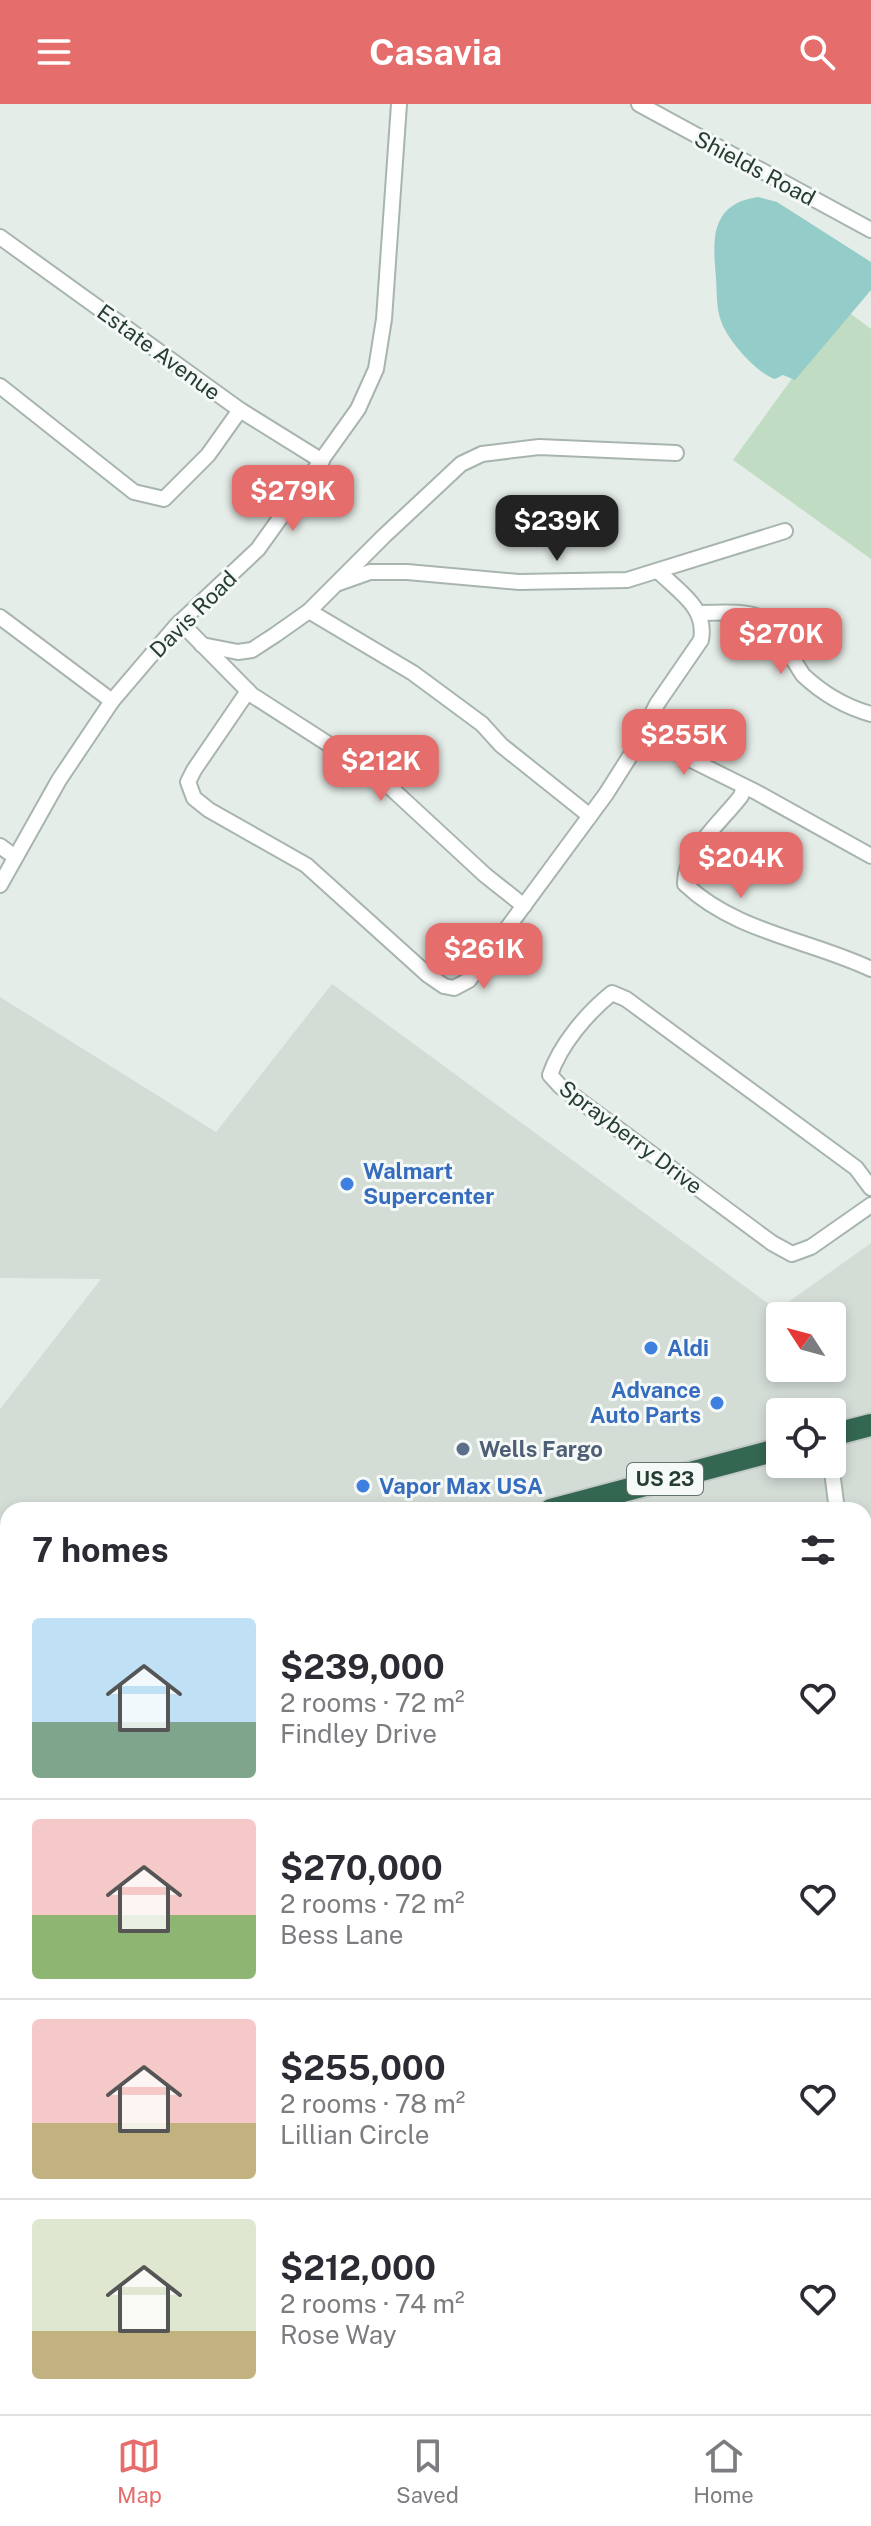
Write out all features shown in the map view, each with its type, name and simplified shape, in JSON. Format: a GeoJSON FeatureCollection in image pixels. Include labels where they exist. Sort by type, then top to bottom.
{"type":"FeatureCollection","features":[{"type":"Feature","properties":{"kind":"highway"},"geometry":{"type":"LineString","coordinates":[[846,1431],[871,1425]]}},
{"type":"Feature","properties":{"kind":"highway","name":"US 23"},"geometry":{"type":"LineString","coordinates":[[581,1502],[766,1453]]}},
{"type":"Feature","properties":{"kind":"street","name":"Davis Road"},"geometry":{"type":"LineString","coordinates":[[0,885],[62,775],[112,701],[180,622],[258,549],[358,409],[376,369],[384,319],[399,104]]}},
{"type":"Feature","properties":{"kind":"street","name":"Shields Road"},"geometry":{"type":"LineString","coordinates":[[639,104],[871,230]]}},
{"type":"Feature","properties":{"kind":"street","name":"Estate Avenue"},"geometry":{"type":"LineString","coordinates":[[0,237],[240,410],[322,461]]}},
{"type":"Feature","properties":{"kind":"street"},"geometry":{"type":"LineString","coordinates":[[0,386],[134,492],[164,499],[208,455],[240,410]]}},
{"type":"Feature","properties":{"kind":"street"},"geometry":{"type":"LineString","coordinates":[[202,645],[238,652],[252,650],[309,611],[430,492],[461,464],[482,454],[539,447],[676,453]]}},
{"type":"Feature","properties":{"kind":"street"},"geometry":{"type":"LineString","coordinates":[[336,584],[370,572],[407,572],[519,582],[627,580],[785,531]]}},
{"type":"Feature","properties":{"kind":"street"},"geometry":{"type":"LineString","coordinates":[[248,691],[208,746],[188,782],[194,798],[306,865],[374,924],[401,952],[444,986],[454,988],[469,980],[590,816],[632,753],[657,704],[701,640],[703,628],[700,613],[658,571]]}},
{"type":"Feature","properties":{"kind":"street"},"geometry":{"type":"LineString","coordinates":[[309,611],[413,673],[482,724],[501,745],[590,816]]}},
{"type":"Feature","properties":{"kind":"street"},"geometry":{"type":"LineString","coordinates":[[700,613],[738,612],[759,616],[772,626],[810,682],[831,696],[871,714]]}},
{"type":"Feature","properties":{"kind":"street"},"geometry":{"type":"LineString","coordinates":[[0,617],[112,701]]}},
{"type":"Feature","properties":{"kind":"street"},"geometry":{"type":"LineString","coordinates":[[180,622],[248,691],[377,775],[485,875],[524,906]]}},
{"type":"Feature","properties":{"kind":"street"},"geometry":{"type":"LineString","coordinates":[[641,735],[871,856]]}},
{"type":"Feature","properties":{"kind":"street"},"geometry":{"type":"LineString","coordinates":[[744,787],[741,796],[688,861],[685,884],[695,894],[738,920],[871,969]]}},
{"type":"Feature","properties":{"kind":"street"},"geometry":{"type":"LineString","coordinates":[[0,846],[15,857]]}},
{"type":"Feature","properties":{"kind":"street","name":"Sprayberry Drive"},"geometry":{"type":"LineString","coordinates":[[871,1188],[856,1168],[626,999],[612,993],[598,1004],[555,1060],[550,1075],[560,1086],[772,1243],[792,1254],[811,1247],[871,1205]]}},
{"type":"Feature","properties":{"kind":"street"},"geometry":{"type":"LineString","coordinates":[[833,1478],[836,1502]]}},
{"type":"Feature","properties":{"kind":"shaded area"},"geometry":{"type":"Polygon","coordinates":[[[332,984],[766,1302],[766,1382],[846,1382],[846,1302],[788,1302],[871,1243],[871,1502],[0,1502],[0,1409],[101,1279],[0,1278],[0,997],[216,1132],[332,984]]]}},
{"type":"Feature","properties":{"kind":"green space"},"geometry":{"type":"Polygon","coordinates":[[[843,308],[871,329],[871,559],[733,460],[843,308]]]}},
{"type":"Feature","properties":{"kind":"water"},"geometry":{"type":"Polygon","coordinates":[[[758,197],[777,202],[871,262],[871,290],[795,380],[783,375],[775,379],[767,376],[751,363],[729,337],[718,311],[714,251],[718,226],[730,207],[758,197]]]}},
{"type":"Feature","properties":{"kind":"place","name":"Walmart Supercenter"},"geometry":{"type":"Point","coordinates":[347,1184]}},
{"type":"Feature","properties":{"kind":"place","name":"Aldi"},"geometry":{"type":"Point","coordinates":[651,1348]}},
{"type":"Feature","properties":{"kind":"place","name":"Advance Auto Parts"},"geometry":{"type":"Point","coordinates":[717,1403]}},
{"type":"Feature","properties":{"kind":"place","name":"Wells Fargo"},"geometry":{"type":"Point","coordinates":[463,1449]}},
{"type":"Feature","properties":{"kind":"place","name":"Vapor Max USA"},"geometry":{"type":"Point","coordinates":[363,1486]}}]}
